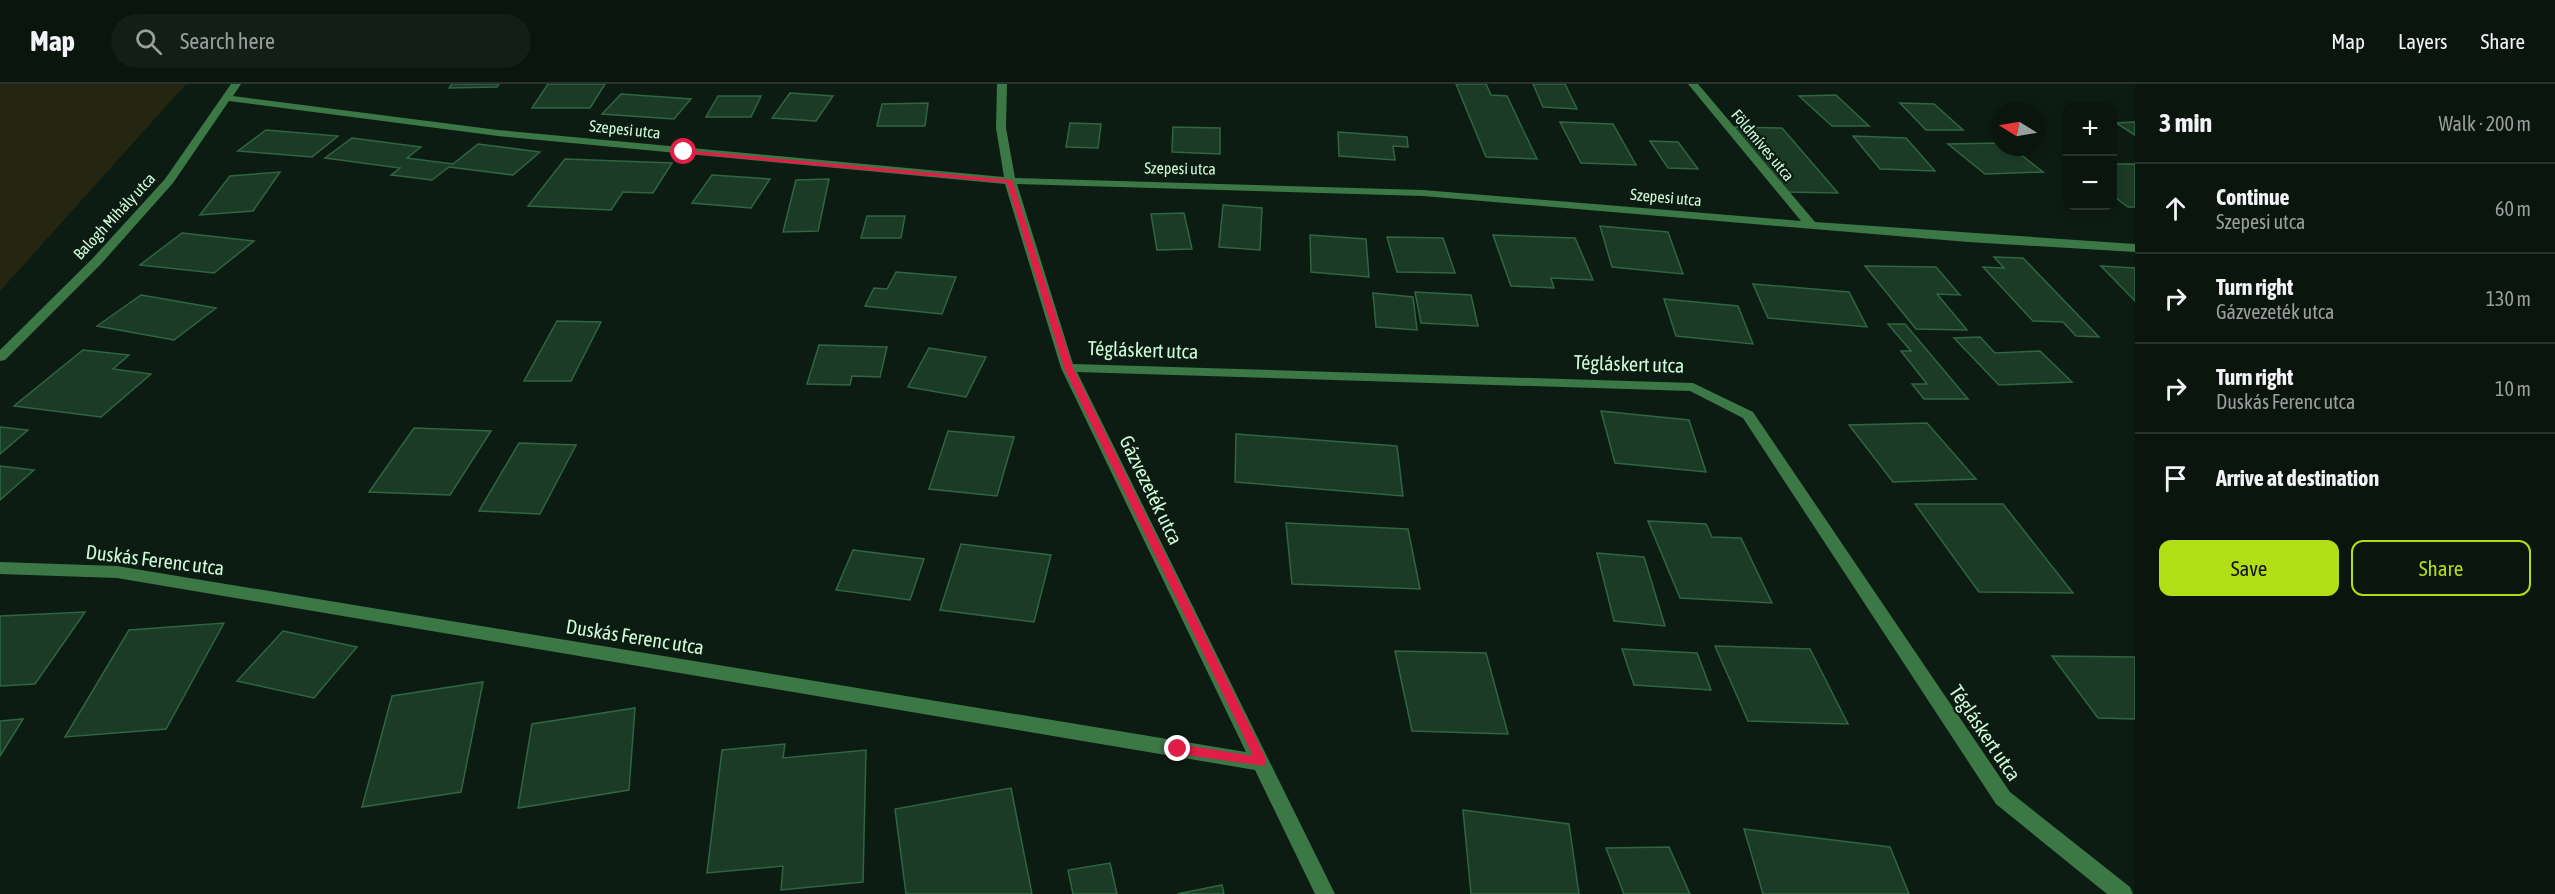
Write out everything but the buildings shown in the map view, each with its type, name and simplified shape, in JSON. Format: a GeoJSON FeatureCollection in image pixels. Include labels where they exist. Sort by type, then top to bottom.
{"type":"FeatureCollection","features":[{"type":"Feature","properties":{"kind":"street","name":"Balogh Mihály utca"},"geometry":{"type":"LineString","coordinates":[[0,357],[97,261],[169,181],[237,84]]}},
{"type":"Feature","properties":{"kind":"street","name":"Gázvezeték utca"},"geometry":{"type":"LineString","coordinates":[[1002,84],[1001,128],[1010,181],[1068,368],[1325,894]]}},
{"type":"Feature","properties":{"kind":"street","name":"Földmíves utca"},"geometry":{"type":"LineString","coordinates":[[1693,84],[1811,225]]}},
{"type":"Feature","properties":{"kind":"street","name":"Szepesi utca"},"geometry":{"type":"LineString","coordinates":[[227,98],[498,133],[1010,181],[1423,193],[1811,225],[2135,248]]}},
{"type":"Feature","properties":{"kind":"street","name":"Tégláskert utca"},"geometry":{"type":"LineString","coordinates":[[1068,368],[1692,387],[1748,415],[2003,798],[2123,894]]}},
{"type":"Feature","properties":{"kind":"street","name":"Duskás Ferenc utca"},"geometry":{"type":"LineString","coordinates":[[0,568],[117,572],[1262,762]]}},
{"type":"Feature","properties":{"kind":"green space"},"geometry":{"type":"Polygon","coordinates":[[[0,84],[186,84],[0,291],[0,84]]]}},
{"type":"Feature","properties":{"kind":"route"},"geometry":{"type":"LineString","coordinates":[[684,152],[1010,181],[1068,368],[1262,762],[1178,749]]}}]}
